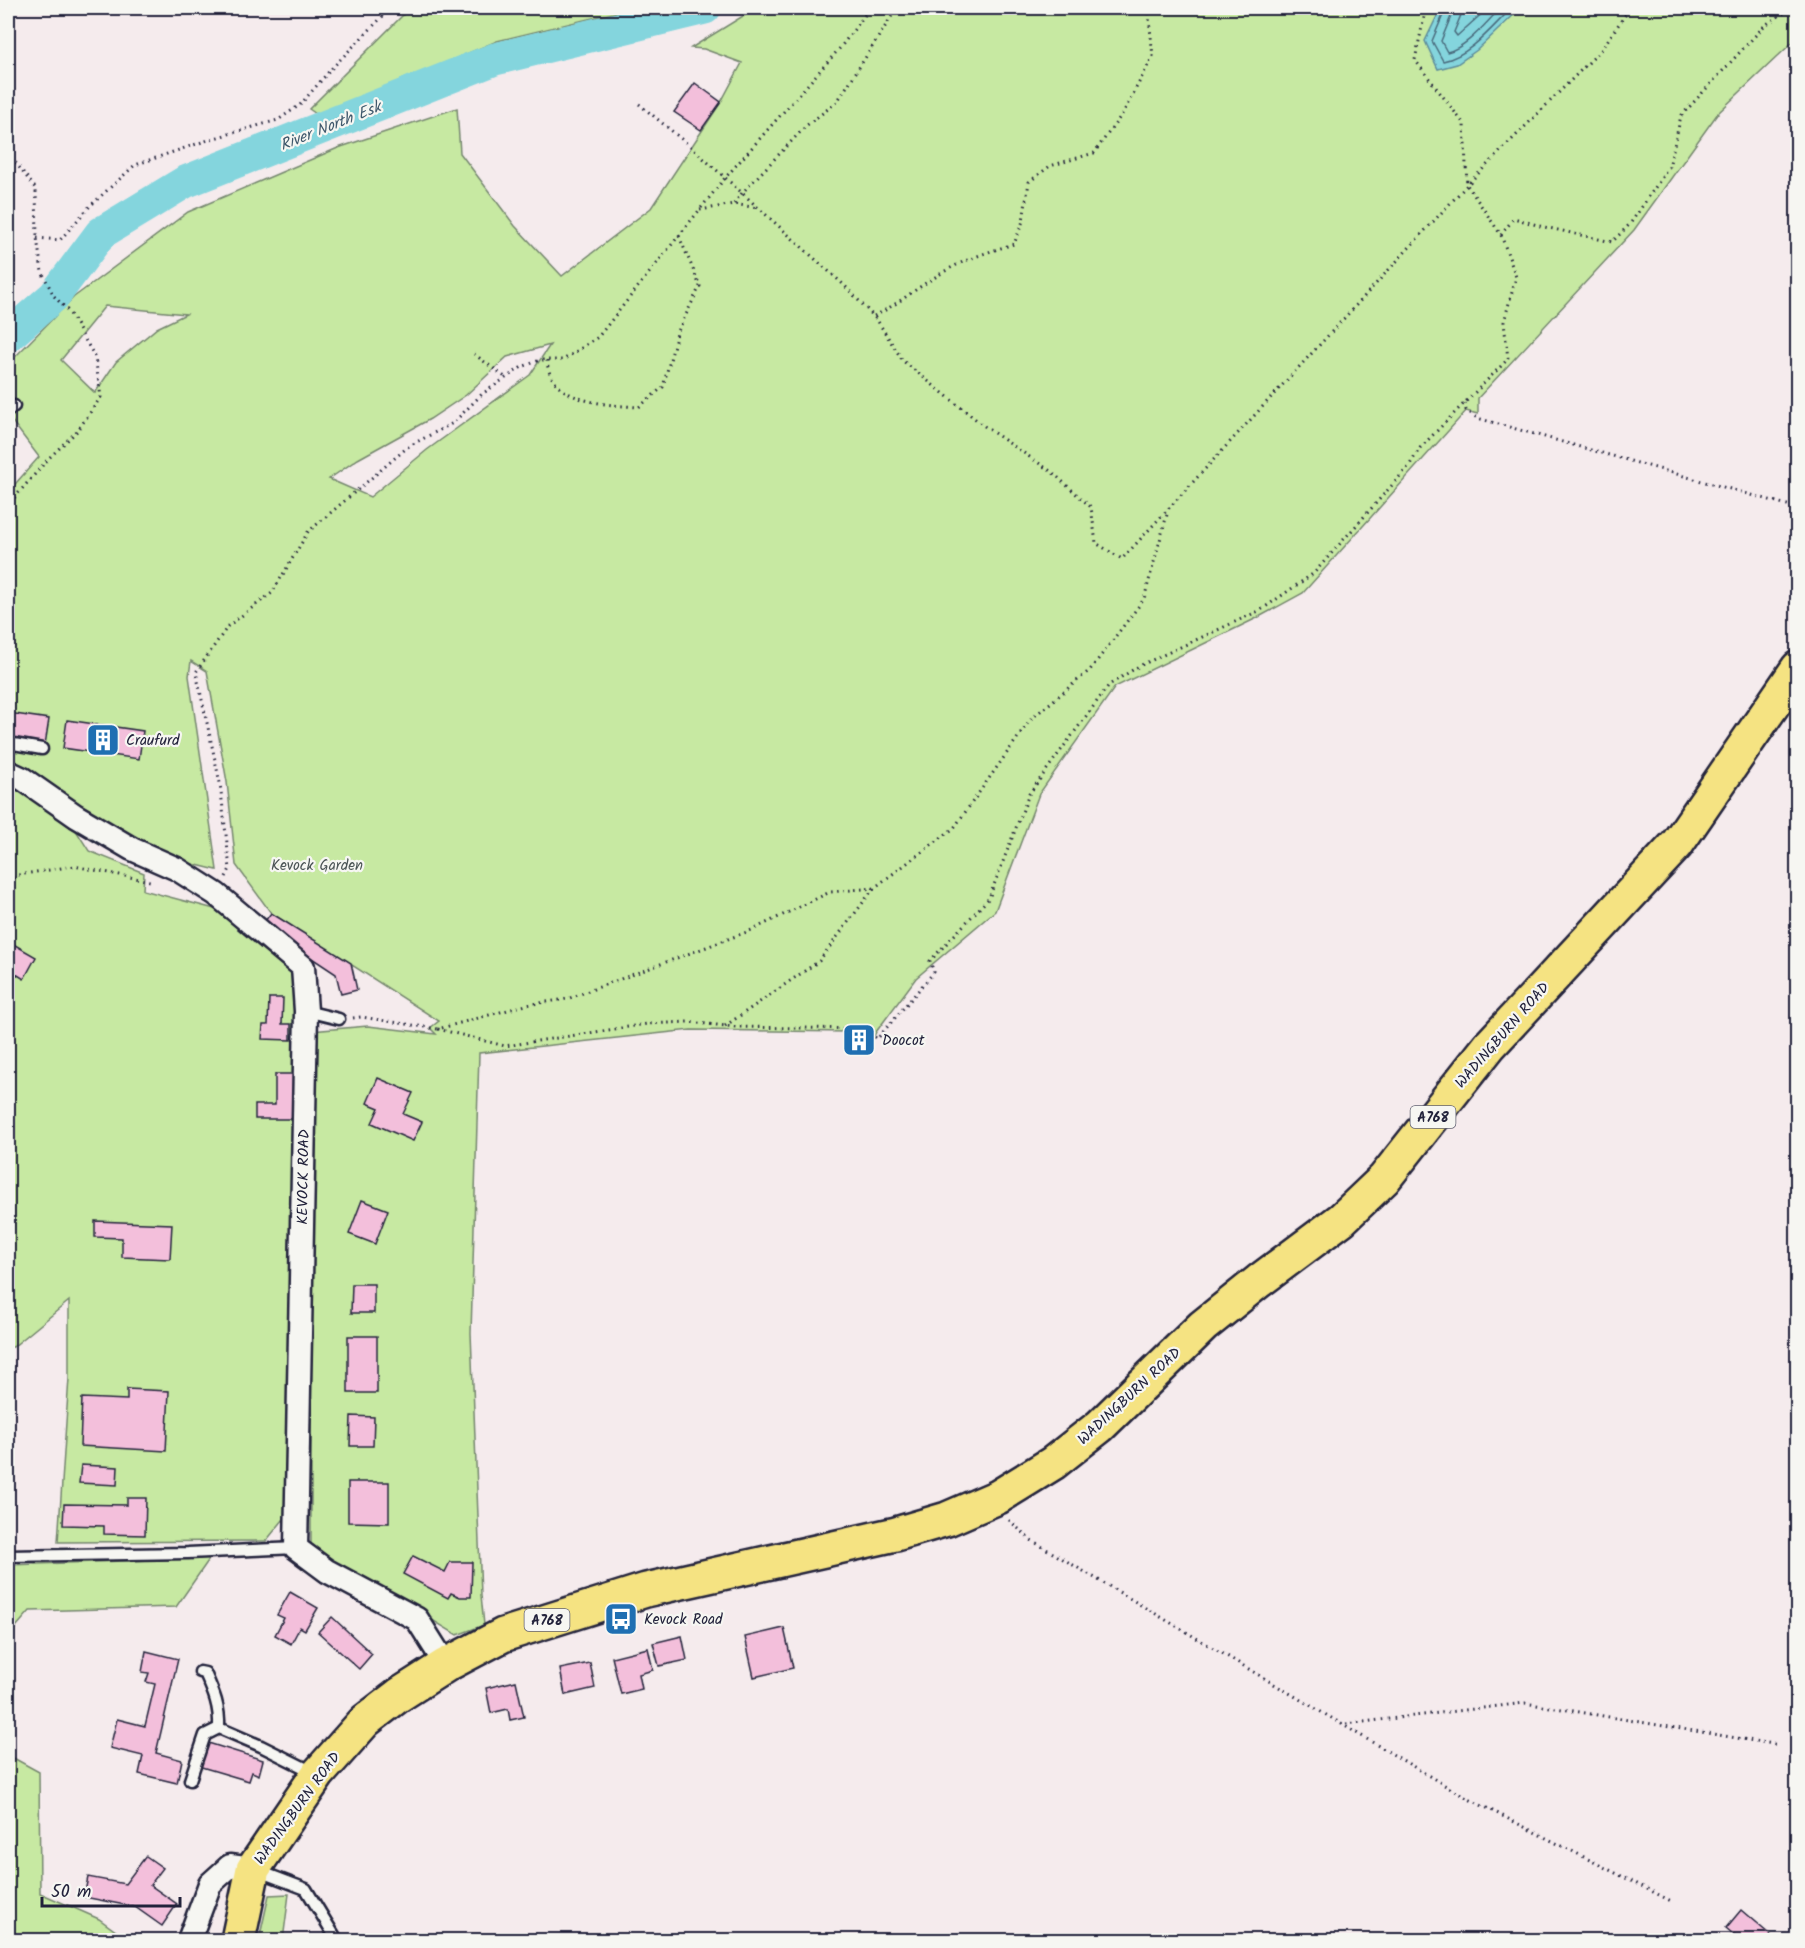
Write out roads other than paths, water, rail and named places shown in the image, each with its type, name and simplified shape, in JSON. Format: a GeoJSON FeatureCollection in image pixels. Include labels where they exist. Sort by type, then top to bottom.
{"type":"FeatureCollection","features":[{"type":"Feature","properties":{"kind":"main road","name":"WADINGBURN ROAD"},"geometry":{"type":"LineString","coordinates":[[238,1941],[253,1869],[318,1774],[365,1721],[399,1695],[446,1665],[503,1635],[645,1590],[896,1534],[947,1519],[998,1497],[1053,1463],[1100,1426],[1203,1326],[1342,1219],[1384,1179],[1490,1045],[1677,844],[1797,668]]}},
{"type":"Feature","properties":{"kind":"street","name":"KEVOCK ROAD"},"geometry":{"type":"LineString","coordinates":[[8,772],[132,849],[177,868],[216,894],[303,967],[306,1011],[296,1548]]}},
{"type":"Feature","properties":{"kind":"street"},"geometry":{"type":"LineString","coordinates":[[296,1548],[327,1571],[417,1619],[446,1665]]}},
{"type":"Feature","properties":{"kind":"street"},"geometry":{"type":"LineString","coordinates":[[189,1941],[210,1884],[230,1866],[253,1869]]}},
{"type":"Feature","properties":{"kind":"lane"},"geometry":{"type":"LineString","coordinates":[[8,743],[42,749]]}},
{"type":"Feature","properties":{"kind":"lane"},"geometry":{"type":"LineString","coordinates":[[306,1011],[339,1020]]}},
{"type":"Feature","properties":{"kind":"lane"},"geometry":{"type":"LineString","coordinates":[[8,1556],[296,1548]]}},
{"type":"Feature","properties":{"kind":"lane"},"geometry":{"type":"LineString","coordinates":[[200,1672],[205,1674],[217,1700],[219,1728]]}},
{"type":"Feature","properties":{"kind":"lane"},"geometry":{"type":"LineString","coordinates":[[190,1780],[205,1735],[219,1728],[318,1774]]}},
{"type":"Feature","properties":{"kind":"lane"},"geometry":{"type":"LineString","coordinates":[[253,1869],[306,1889],[337,1941]]}},
{"type":"Feature","properties":{"kind":"water"},"geometry":{"type":"Polygon","coordinates":[[[1441,8],[1521,8],[1477,50],[1457,64],[1438,69],[1425,41],[1441,8]]]}},
{"type":"Feature","properties":{"kind":"waterway","name":"River North Esk"},"geometry":{"type":"LineString","coordinates":[[8,336],[54,296],[101,233],[185,182],[495,59],[705,8]]}},
{"type":"Feature","properties":{"kind":"place","name":"Craufurd"},"geometry":{"type":"Point","coordinates":[103,740]}},
{"type":"Feature","properties":{"kind":"place","name":"Doocot"},"geometry":{"type":"Point","coordinates":[859,1040]}},
{"type":"Feature","properties":{"kind":"place","name":"Kevock Road"},"geometry":{"type":"Point","coordinates":[621,1619]}},
{"type":"Feature","properties":{"kind":"park label","name":"Kevock Garden"},"geometry":{"type":"Point","coordinates":[317,865]}}]}
